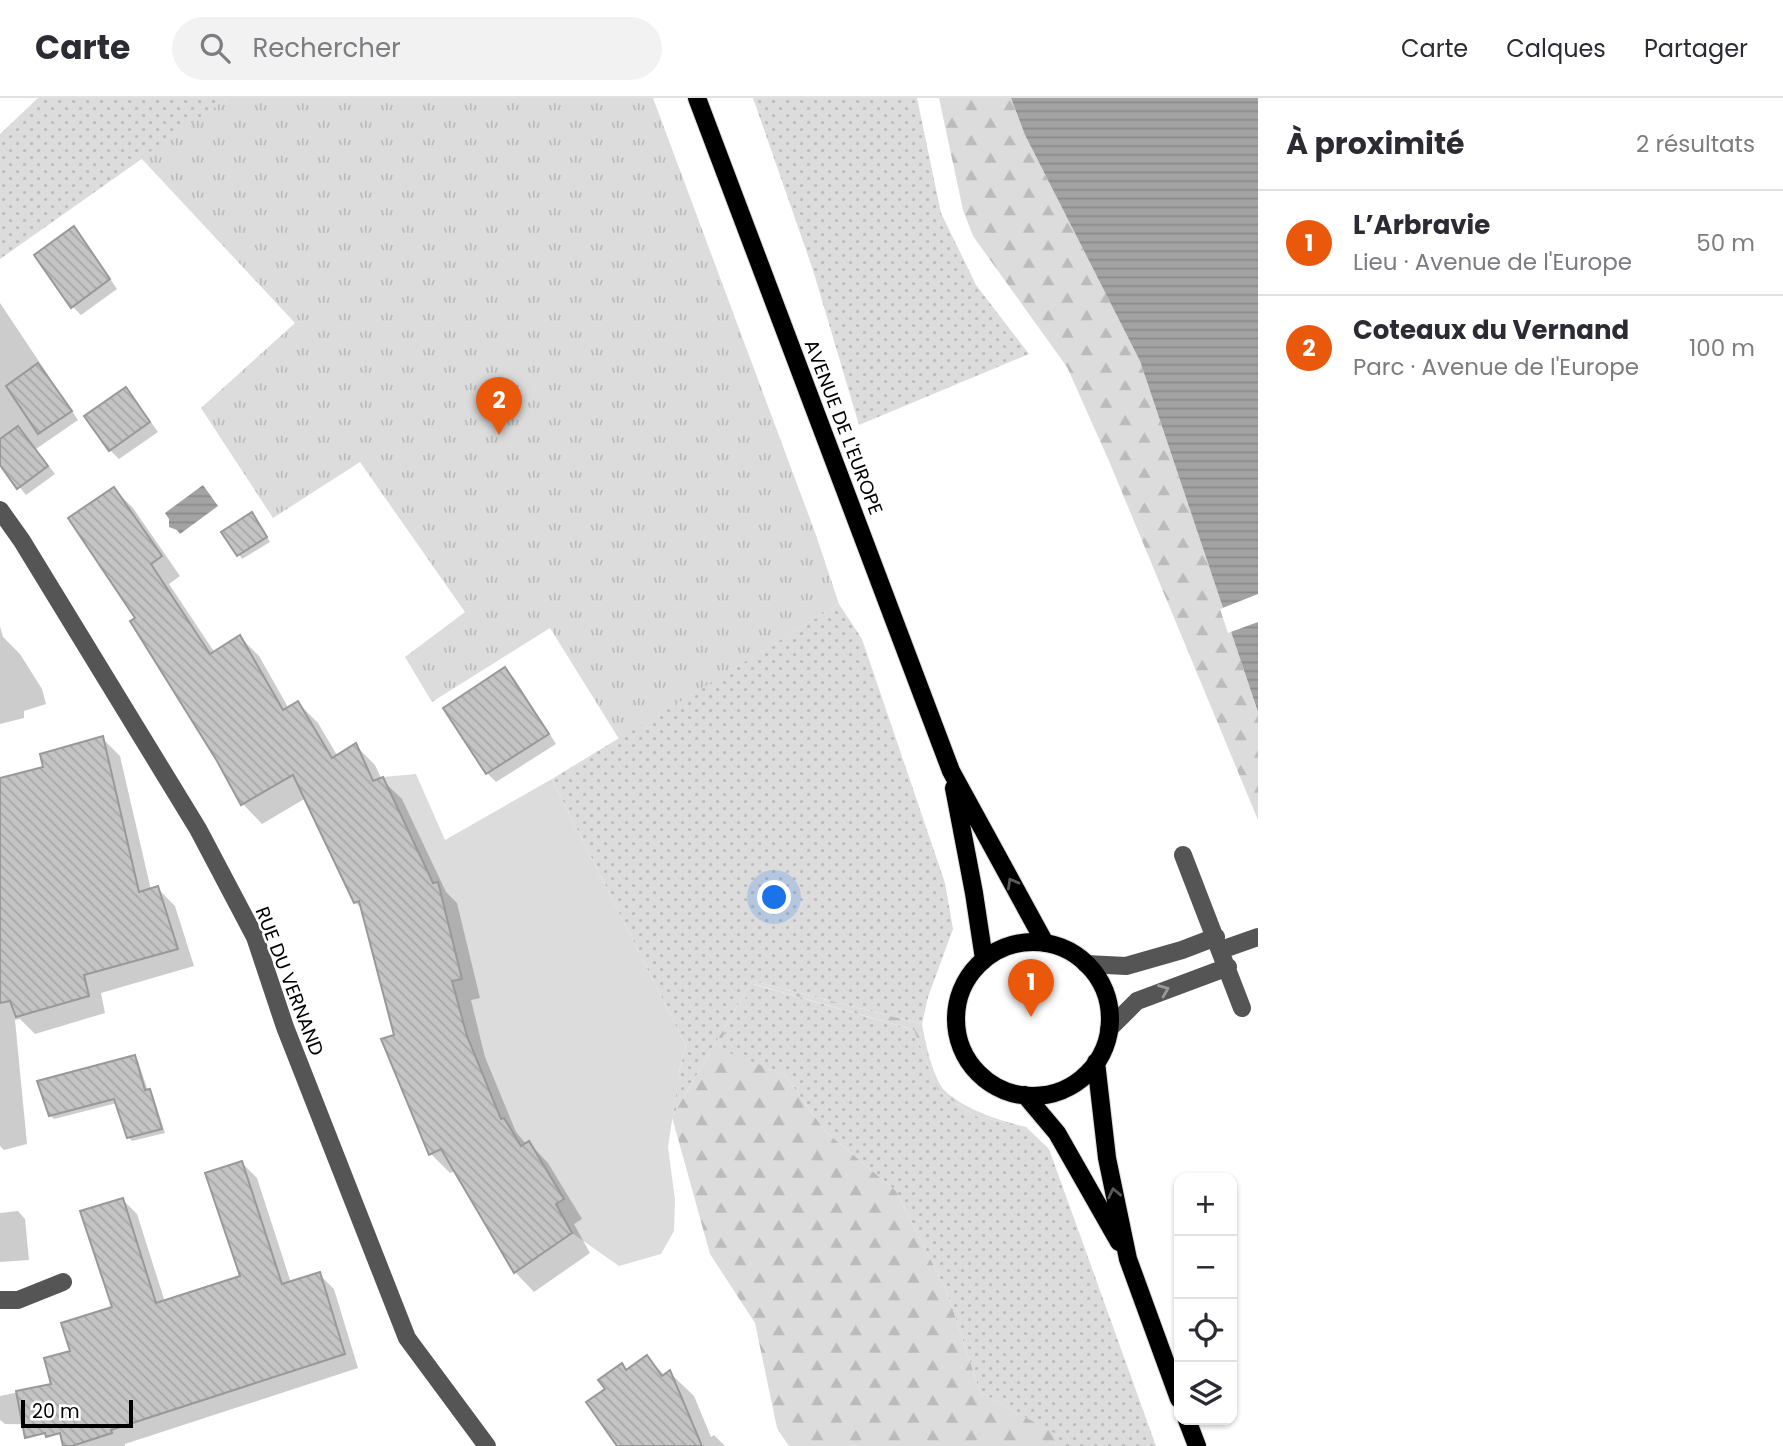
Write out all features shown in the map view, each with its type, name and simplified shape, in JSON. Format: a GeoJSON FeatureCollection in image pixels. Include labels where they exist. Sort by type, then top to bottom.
{"type":"FeatureCollection","features":[{"type":"Feature","properties":{"kind":"main road","name":"AVENUE DE L'EUROPE"},"geometry":{"type":"LineString","coordinates":[[697,98],[951,771],[1045,943]]}},
{"type":"Feature","properties":{"kind":"main road","name":"AVENUE DE L'EUROPE"},"geometry":{"type":"LineString","coordinates":[[951,771],[984,959]]}},
{"type":"Feature","properties":{"kind":"main road"},"geometry":{"type":"LineString","coordinates":[[1045,943],[1067,950],[1094,972],[1105,994],[1110,1017],[1109,1029],[1096,1062],[1077,1082],[1052,1094],[1025,1096],[1010,1093],[983,1078],[968,1061],[958,1041],[956,1011],[959,996],[969,976],[984,959],[1013,944],[1045,943]]}},
{"type":"Feature","properties":{"kind":"main road"},"geometry":{"type":"LineString","coordinates":[[1096,1062],[1107,1158],[1128,1259],[1174,1385]]}},
{"type":"Feature","properties":{"kind":"main road"},"geometry":{"type":"LineString","coordinates":[[1025,1096],[1057,1133],[1128,1259]]}},
{"type":"Feature","properties":{"kind":"main road"},"geometry":{"type":"LineString","coordinates":[[1189,1425],[1197,1446]]}},
{"type":"Feature","properties":{"kind":"street","name":"RUE DU VERNAND"},"geometry":{"type":"LineString","coordinates":[[0,510],[22,541],[198,829],[255,937],[285,1027],[407,1338],[487,1446]]}},
{"type":"Feature","properties":{"kind":"street"},"geometry":{"type":"LineString","coordinates":[[1183,855],[1242,1008]]}},
{"type":"Feature","properties":{"kind":"street"},"geometry":{"type":"LineString","coordinates":[[1109,1029],[1137,1001],[1222,951],[1258,937]]}},
{"type":"Feature","properties":{"kind":"street"},"geometry":{"type":"LineString","coordinates":[[1086,964],[1126,966],[1182,950],[1222,951]]}},
{"type":"Feature","properties":{"kind":"street"},"geometry":{"type":"LineString","coordinates":[[0,1300],[18,1300],[63,1282]]}},
{"type":"Feature","properties":{"kind":"green space"},"geometry":{"type":"Polygon","coordinates":[[[38,98],[228,98],[0,259],[0,134],[38,98]]]}},
{"type":"Feature","properties":{"kind":"green space"},"geometry":{"type":"Polygon","coordinates":[[[228,98],[653,98],[816,535],[839,604],[619,739],[550,628],[432,702],[405,657],[465,612],[360,462],[273,518],[201,408],[295,323],[141,158],[228,98]]]}},
{"type":"Feature","properties":{"kind":"green space"},"geometry":{"type":"Polygon","coordinates":[[[753,98],[917,98],[941,213],[976,285],[1029,354],[859,425],[813,270],[753,98]]]}},
{"type":"Feature","properties":{"kind":"green space"},"geometry":{"type":"Polygon","coordinates":[[[939,98],[1011,98],[1025,135],[1140,361],[1258,712],[1258,820],[1109,461],[1067,367],[973,236],[963,210],[939,98]]]}},
{"type":"Feature","properties":{"kind":"green space"},"geometry":{"type":"Polygon","coordinates":[[[839,604],[862,639],[945,883],[953,929],[928,997],[922,1024],[752,981],[672,1117],[686,1046],[552,779],[839,604]]]}},
{"type":"Feature","properties":{"kind":"green space"},"geometry":{"type":"Polygon","coordinates":[[[416,774],[445,840],[552,779],[686,1046],[668,1147],[675,1200],[674,1231],[661,1254],[619,1266],[572,1233],[556,1204],[564,1199],[529,1142],[521,1146],[504,1118],[492,1124],[452,981],[462,978],[438,883],[427,885],[383,777],[416,774]]]}},
{"type":"Feature","properties":{"kind":"green space"},"geometry":{"type":"Polygon","coordinates":[[[752,981],[922,1024],[933,1069],[945,1091],[973,1109],[1026,1127],[975,1116],[938,1091],[914,1030],[754,984],[716,1048],[784,1074],[825,1131],[896,1191],[947,1292],[980,1392],[1054,1433],[1056,1446],[789,1446],[777,1428],[755,1323],[710,1254],[672,1117],[752,981]]]}},
{"type":"Feature","properties":{"kind":"green space"},"geometry":{"type":"Polygon","coordinates":[[[753,984],[914,1030],[938,1091],[975,1116],[1026,1127],[1049,1149],[1156,1446],[1056,1446],[1053,1433],[980,1392],[947,1292],[896,1191],[825,1131],[784,1074],[715,1049],[753,984]]]}},
{"type":"Feature","properties":{"kind":"shaded area"},"geometry":{"type":"Polygon","coordinates":[[[1011,98],[1258,98],[1258,712],[1140,361],[1025,135],[1011,98]]]}},
{"type":"Feature","properties":{"kind":"shaded area"},"geometry":{"type":"Polygon","coordinates":[[[203,485],[218,506],[180,534],[169,527],[169,519],[165,513],[203,485]]]}},
{"type":"Feature","properties":{"kind":"pier"},"geometry":{"type":"Polygon","coordinates":[[[1258,594],[1258,622],[1228,633],[1220,609],[1258,594]]]}},
{"type":"Feature","properties":{"kind":"building"},"geometry":{"type":"Polygon","coordinates":[[[74,226],[110,279],[71,308],[34,255],[74,226]]]}},
{"type":"Feature","properties":{"kind":"building"},"geometry":{"type":"Polygon","coordinates":[[[38,363],[72,411],[38,434],[6,386],[38,363]]]}},
{"type":"Feature","properties":{"kind":"building"},"geometry":{"type":"Polygon","coordinates":[[[126,387],[150,422],[109,451],[84,416],[126,387]]]}},
{"type":"Feature","properties":{"kind":"building"},"geometry":{"type":"Polygon","coordinates":[[[18,426],[48,466],[17,489],[0,465],[0,439],[18,426]]]}},
{"type":"Feature","properties":{"kind":"building"},"geometry":{"type":"Polygon","coordinates":[[[114,487],[162,556],[151,564],[210,654],[240,635],[283,710],[298,701],[332,758],[356,743],[373,781],[383,777],[433,883],[438,882],[462,979],[452,981],[467,1036],[501,1119],[504,1118],[521,1146],[529,1141],[564,1199],[556,1204],[572,1233],[514,1273],[441,1149],[429,1155],[381,1039],[394,1035],[359,901],[354,903],[293,775],[241,805],[217,761],[130,621],[135,618],[68,518],[114,487]]]}},
{"type":"Feature","properties":{"kind":"building"},"geometry":{"type":"Polygon","coordinates":[[[252,512],[267,537],[237,556],[221,532],[252,512]]]}},
{"type":"Feature","properties":{"kind":"building"},"geometry":{"type":"Polygon","coordinates":[[[505,667],[549,734],[486,774],[443,708],[505,667]]]}},
{"type":"Feature","properties":{"kind":"building"},"geometry":{"type":"Polygon","coordinates":[[[103,736],[139,892],[158,886],[178,949],[84,975],[89,996],[16,1017],[10,1001],[0,1003],[0,778],[43,767],[40,754],[103,736]]]}},
{"type":"Feature","properties":{"kind":"building"},"geometry":{"type":"Polygon","coordinates":[[[135,1055],[145,1090],[150,1089],[162,1129],[127,1138],[114,1099],[49,1116],[37,1081],[135,1055]]]}},
{"type":"Feature","properties":{"kind":"building"},"geometry":{"type":"Polygon","coordinates":[[[242,1161],[282,1284],[320,1272],[345,1354],[111,1430],[112,1433],[72,1446],[63,1446],[60,1433],[46,1437],[45,1433],[25,1438],[16,1391],[51,1384],[44,1358],[70,1351],[61,1323],[112,1307],[80,1211],[123,1198],[156,1303],[240,1276],[205,1173],[242,1161]]]}},
{"type":"Feature","properties":{"kind":"building"},"geometry":{"type":"Polygon","coordinates":[[[647,1355],[662,1376],[670,1370],[702,1446],[617,1446],[586,1402],[605,1389],[598,1380],[622,1363],[626,1370],[647,1355]]]}},
{"type":"Feature","properties":{"kind":"place","name":"Coteaux du Vernand"},"geometry":{"type":"Point","coordinates":[499,435]}},
{"type":"Feature","properties":{"kind":"place","name":"L’Arbravie"},"geometry":{"type":"Point","coordinates":[1031,1017]}}]}
